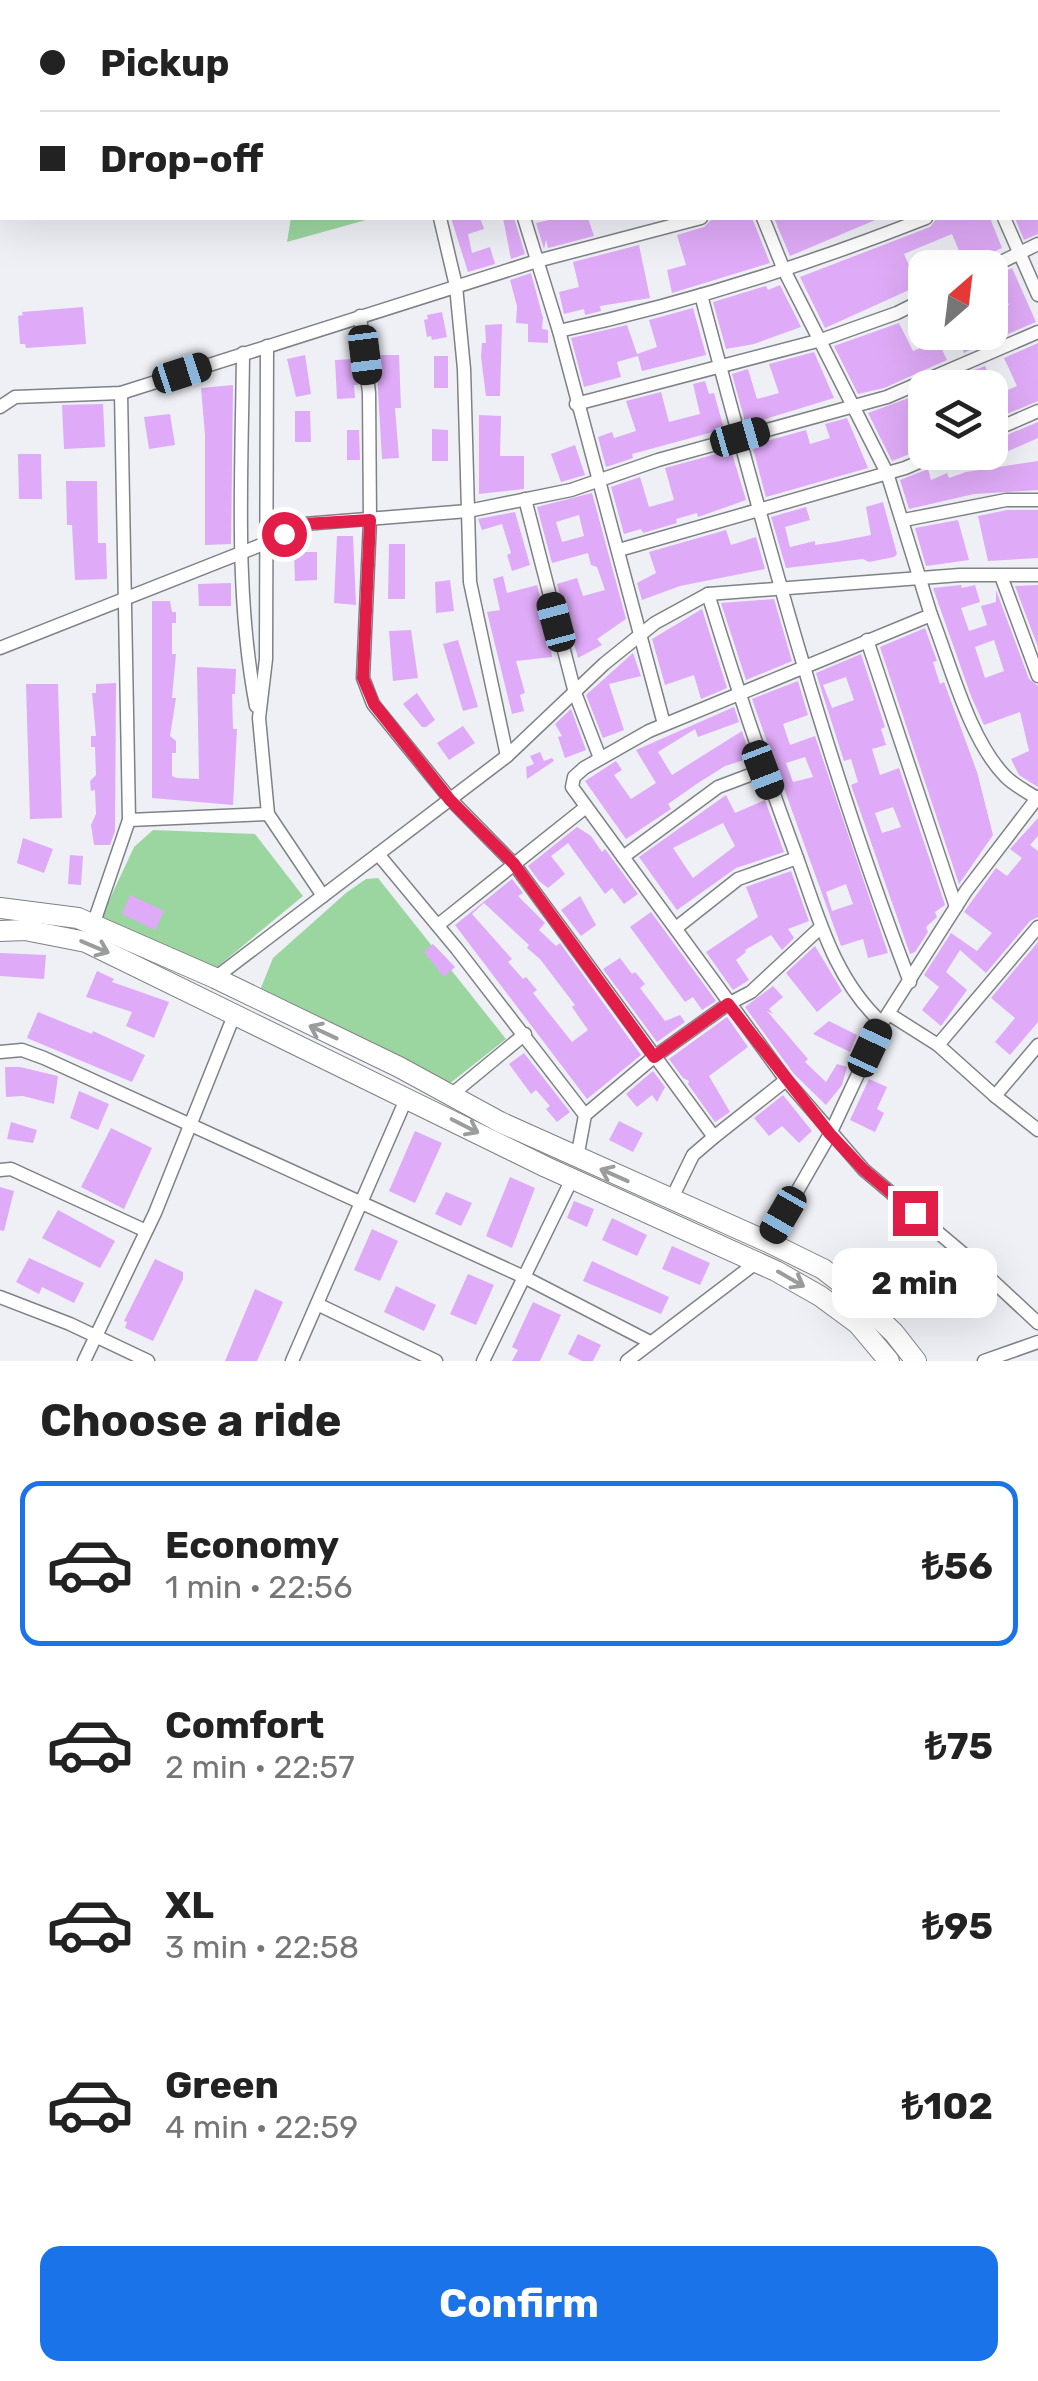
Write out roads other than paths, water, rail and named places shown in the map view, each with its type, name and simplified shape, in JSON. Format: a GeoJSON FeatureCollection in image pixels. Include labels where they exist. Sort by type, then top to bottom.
{"type":"FeatureCollection","features":[{"type":"Feature","properties":{"kind":"main road"},"geometry":{"type":"LineString","coordinates":[[0,908],[78,918],[216,978],[578,1158],[768,1242],[845,1286],[870,1307],[916,1361]]}},
{"type":"Feature","properties":{"kind":"main road"},"geometry":{"type":"LineString","coordinates":[[0,931],[25,930],[86,942],[572,1179],[757,1262],[820,1296],[858,1324],[890,1361]]}},
{"type":"Feature","properties":{"kind":"street"},"geometry":{"type":"LineString","coordinates":[[440,220],[456,286],[464,369],[470,582],[507,756]]}},
{"type":"Feature","properties":{"kind":"street"},"geometry":{"type":"LineString","coordinates":[[525,220],[559,332],[664,724]]}},
{"type":"Feature","properties":{"kind":"street"},"geometry":{"type":"LineString","coordinates":[[0,408],[15,397],[122,392],[456,286],[694,220]]}},
{"type":"Feature","properties":{"kind":"street"},"geometry":{"type":"LineString","coordinates":[[764,220],[784,270],[886,473],[904,520],[918,578],[972,721],[1006,778],[1038,798],[956,907],[885,1018],[830,1134],[768,1242]]}},
{"type":"Feature","properties":{"kind":"street"},"geometry":{"type":"LineString","coordinates":[[559,332],[632,315],[784,270],[921,220]]}},
{"type":"Feature","properties":{"kind":"street"},"geometry":{"type":"LineString","coordinates":[[1005,220],[1038,296]]}},
{"type":"Feature","properties":{"kind":"street"},"geometry":{"type":"LineString","coordinates":[[1008,259],[1038,244]]}},
{"type":"Feature","properties":{"kind":"street"},"geometry":{"type":"LineString","coordinates":[[701,295],[803,667],[870,878],[910,982]]}},
{"type":"Feature","properties":{"kind":"street"},"geometry":{"type":"LineString","coordinates":[[576,404],[821,340],[908,308]]}},
{"type":"Feature","properties":{"kind":"street"},"geometry":{"type":"LineString","coordinates":[[360,316],[369,393],[370,520],[363,678],[374,704],[450,800],[514,864],[714,1137]]}},
{"type":"Feature","properties":{"kind":"street"},"geometry":{"type":"LineString","coordinates":[[0,648],[266,543],[304,524],[468,510],[596,481],[887,397],[1038,332]]}},
{"type":"Feature","properties":{"kind":"street"},"geometry":{"type":"LineString","coordinates":[[259,718],[266,659],[267,346]]}},
{"type":"Feature","properties":{"kind":"street"},"geometry":{"type":"LineString","coordinates":[[243,354],[242,552],[248,661],[259,718],[268,814],[323,896]]}},
{"type":"Feature","properties":{"kind":"street"},"geometry":{"type":"LineString","coordinates":[[93,925],[129,820],[122,392]]}},
{"type":"Feature","properties":{"kind":"street"},"geometry":{"type":"LineString","coordinates":[[1008,424],[1038,411]]}},
{"type":"Feature","properties":{"kind":"street"},"geometry":{"type":"LineString","coordinates":[[619,550],[908,465]]}},
{"type":"Feature","properties":{"kind":"street"},"geometry":{"type":"LineString","coordinates":[[525,499],[575,692],[600,758]]}},
{"type":"Feature","properties":{"kind":"street"},"geometry":{"type":"LineString","coordinates":[[904,520],[1006,500],[1038,500]]}},
{"type":"Feature","properties":{"kind":"street"},"geometry":{"type":"LineString","coordinates":[[216,978],[507,756],[655,623],[708,594],[918,578],[1038,575]]}},
{"type":"Feature","properties":{"kind":"street"},"geometry":{"type":"LineString","coordinates":[[1001,576],[1038,676]]}},
{"type":"Feature","properties":{"kind":"street"},"geometry":{"type":"LineString","coordinates":[[708,594],[763,770],[820,928],[863,1005],[938,1045],[1038,1130]]}},
{"type":"Feature","properties":{"kind":"street"},"geometry":{"type":"LineString","coordinates":[[931,615],[664,724],[600,758],[574,777],[572,787],[728,1004],[830,1134],[864,1170],[1038,1323]]}},
{"type":"Feature","properties":{"kind":"street"},"geometry":{"type":"LineString","coordinates":[[867,640],[956,907]]}},
{"type":"Feature","properties":{"kind":"street"},"geometry":{"type":"LineString","coordinates":[[623,857],[718,786],[763,770]]}},
{"type":"Feature","properties":{"kind":"street"},"geometry":{"type":"LineString","coordinates":[[438,925],[586,807]]}},
{"type":"Feature","properties":{"kind":"street"},"geometry":{"type":"LineString","coordinates":[[129,820],[268,814]]}},
{"type":"Feature","properties":{"kind":"street"},"geometry":{"type":"LineString","coordinates":[[378,854],[586,1115]]}},
{"type":"Feature","properties":{"kind":"street"},"geometry":{"type":"LineString","coordinates":[[676,928],[738,879],[797,858]]}},
{"type":"Feature","properties":{"kind":"street"},"geometry":{"type":"LineString","coordinates":[[938,1045],[1038,926]]}},
{"type":"Feature","properties":{"kind":"street"},"geometry":{"type":"LineString","coordinates":[[578,1158],[586,1115],[654,1057],[751,992],[820,928]]}},
{"type":"Feature","properties":{"kind":"street"},"geometry":{"type":"LineString","coordinates":[[84,1361],[155,1213],[235,1014]]}},
{"type":"Feature","properties":{"kind":"street"},"geometry":{"type":"LineString","coordinates":[[451,1095],[525,1034]]}},
{"type":"Feature","properties":{"kind":"street"},"geometry":{"type":"LineString","coordinates":[[995,1096],[1038,1044]]}},
{"type":"Feature","properties":{"kind":"street"},"geometry":{"type":"LineString","coordinates":[[0,1052],[22,1050],[44,1058],[524,1276],[650,1342]]}},
{"type":"Feature","properties":{"kind":"street"},"geometry":{"type":"LineString","coordinates":[[672,1200],[693,1155],[786,1080]]}},
{"type":"Feature","properties":{"kind":"street"},"geometry":{"type":"LineString","coordinates":[[292,1361],[407,1098]]}},
{"type":"Feature","properties":{"kind":"street"},"geometry":{"type":"LineString","coordinates":[[0,1170],[11,1169],[144,1230]]}},
{"type":"Feature","properties":{"kind":"street"},"geometry":{"type":"LineString","coordinates":[[482,1361],[572,1179]]}},
{"type":"Feature","properties":{"kind":"street"},"geometry":{"type":"LineString","coordinates":[[627,1361],[757,1262]]}},
{"type":"Feature","properties":{"kind":"street"},"geometry":{"type":"LineString","coordinates":[[0,1296],[148,1361]]}},
{"type":"Feature","properties":{"kind":"street"},"geometry":{"type":"LineString","coordinates":[[316,1304],[436,1361]]}},
{"type":"Feature","properties":{"kind":"street"},"geometry":{"type":"LineString","coordinates":[[984,1361],[1038,1342]]}}]}
